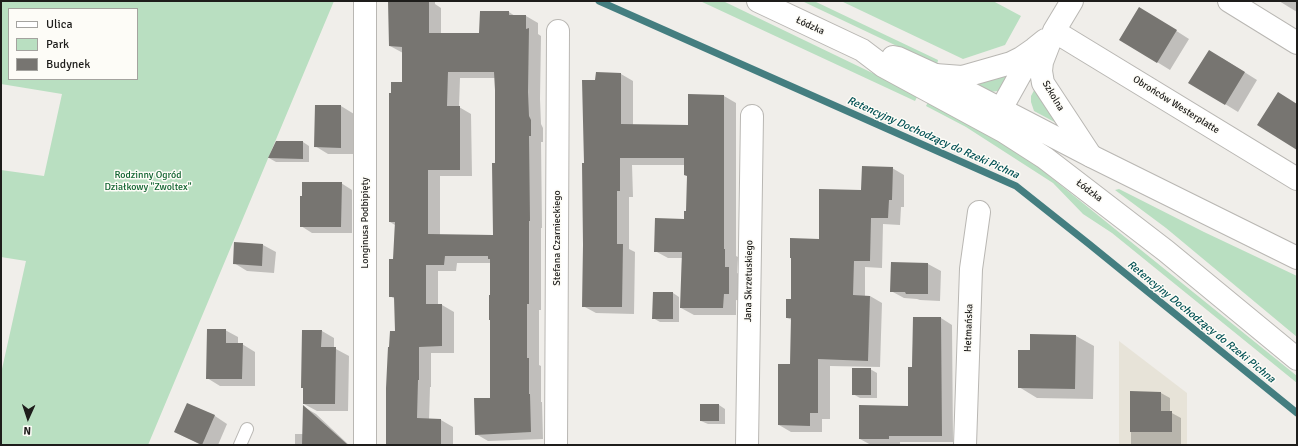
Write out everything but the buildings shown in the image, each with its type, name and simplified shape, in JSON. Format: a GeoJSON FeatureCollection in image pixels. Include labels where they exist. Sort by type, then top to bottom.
{"type":"FeatureCollection","features":[{"type":"Feature","properties":{"kind":"street","name":"Longinusa Podbipięty"},"geometry":{"type":"LineString","coordinates":[[365,1],[365,445]]}},
{"type":"Feature","properties":{"kind":"street","name":"Łódzka"},"geometry":{"type":"LineString","coordinates":[[758,1],[862,50],[883,66],[1003,131],[1045,158],[1166,251],[1297,359]]}},
{"type":"Feature","properties":{"kind":"street","name":"Szkolna"},"geometry":{"type":"LineString","coordinates":[[1072,1],[1054,31],[1042,62],[1042,83],[1091,156]]}},
{"type":"Feature","properties":{"kind":"street"},"geometry":{"type":"LineString","coordinates":[[1229,1],[1297,43]]}},
{"type":"Feature","properties":{"kind":"street","name":"Stefana Czarnieckiego"},"geometry":{"type":"LineString","coordinates":[[556,445],[558,31]]}},
{"type":"Feature","properties":{"kind":"street","name":"Szkolna"},"geometry":{"type":"LineString","coordinates":[[935,75],[962,77],[1010,63],[1021,58],[1035,48],[1054,31]]}},
{"type":"Feature","properties":{"kind":"street","name":"Obrońców Westerplatte"},"geometry":{"type":"LineString","coordinates":[[1054,31],[1297,179]]}},
{"type":"Feature","properties":{"kind":"street","name":"Szkolna"},"geometry":{"type":"LineString","coordinates":[[1001,109],[1035,48]]}},
{"type":"Feature","properties":{"kind":"street","name":"Łódzka"},"geometry":{"type":"LineString","coordinates":[[862,50],[898,58],[935,75],[1091,156],[1297,258]]}},
{"type":"Feature","properties":{"kind":"street"},"geometry":{"type":"LineString","coordinates":[[1001,109],[1003,131]]}},
{"type":"Feature","properties":{"kind":"street","name":"Jana Skrzetuskiego"},"geometry":{"type":"LineString","coordinates":[[747,445],[752,116]]}},
{"type":"Feature","properties":{"kind":"street","name":"Hetmańska"},"geometry":{"type":"LineString","coordinates":[[965,445],[971,269],[979,212]]}},
{"type":"Feature","properties":{"kind":"lane"},"geometry":{"type":"LineString","coordinates":[[240,445],[247,429]]}},
{"type":"Feature","properties":{"kind":"shaded area"},"geometry":{"type":"Polygon","coordinates":[[[1119,341],[1187,393],[1187,445],[1119,445],[1119,341]]]}},
{"type":"Feature","properties":{"kind":"green space","name":"Rodzinny Ogród Działkowy \"Zwoltex\""},"geometry":{"type":"Polygon","coordinates":[[[1,1],[334,1],[148,445],[1,445],[1,369],[26,261],[1,257],[1,170],[44,176],[62,94],[1,84],[1,1]]]}},
{"type":"Feature","properties":{"kind":"green space"},"geometry":{"type":"Polygon","coordinates":[[[700,1],[723,1],[918,95],[915,101],[700,1]]]}},
{"type":"Feature","properties":{"kind":"green space"},"geometry":{"type":"Polygon","coordinates":[[[802,1],[814,1],[938,60],[937,65],[802,1]]]}},
{"type":"Feature","properties":{"kind":"green space"},"geometry":{"type":"Polygon","coordinates":[[[841,1],[993,1],[1021,16],[1005,45],[963,59],[841,1]]]}},
{"type":"Feature","properties":{"kind":"green space"},"geometry":{"type":"Polygon","coordinates":[[[1009,71],[1001,90],[998,91],[990,92],[973,83],[1009,71]]]}},
{"type":"Feature","properties":{"kind":"green space"},"geometry":{"type":"Polygon","coordinates":[[[1038,83],[1062,126],[1034,111],[1031,96],[1038,83]]]}},
{"type":"Feature","properties":{"kind":"green space"},"geometry":{"type":"Polygon","coordinates":[[[929,100],[1011,145],[1297,376],[1297,383],[1112,233],[1083,214],[1053,183],[966,127],[926,106],[929,100]]]}},
{"type":"Feature","properties":{"kind":"green space"},"geometry":{"type":"Polygon","coordinates":[[[1119,189],[1204,232],[1297,276],[1297,337],[1166,228],[1115,190],[1119,189]]]}},
{"type":"Feature","properties":{"kind":"waterway","name":"Retencyjny Dochodzący do Rzeki Pichna"},"geometry":{"type":"LineString","coordinates":[[599,1],[1016,186],[1297,413]]}}]}
